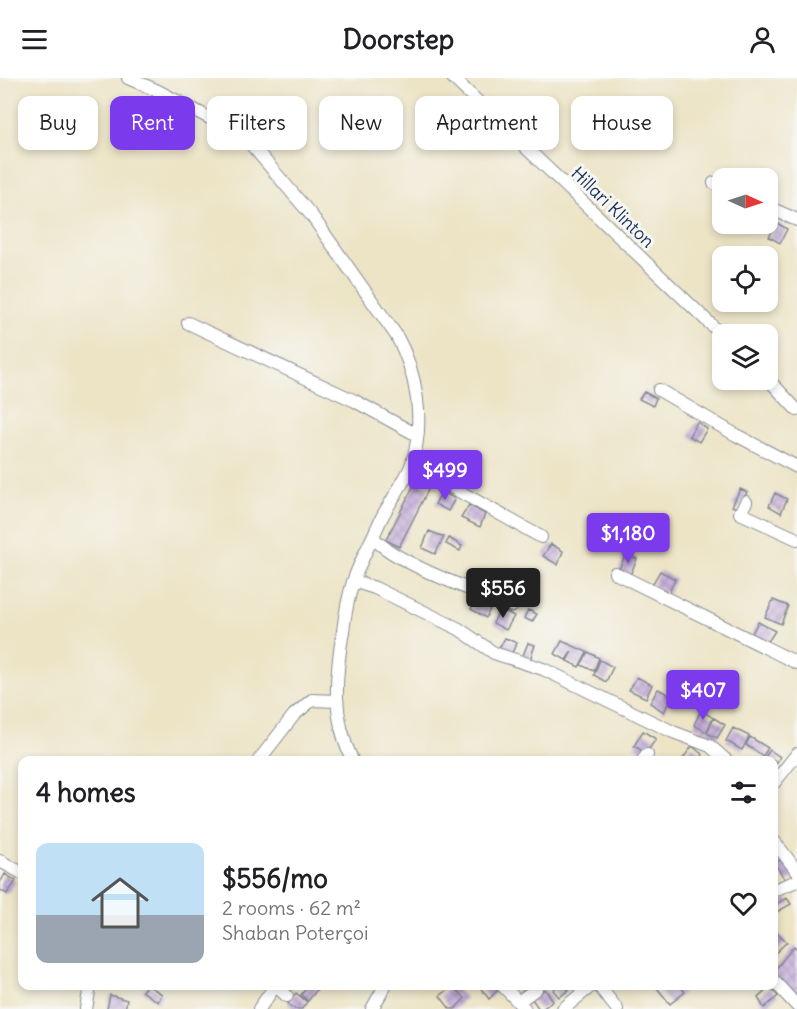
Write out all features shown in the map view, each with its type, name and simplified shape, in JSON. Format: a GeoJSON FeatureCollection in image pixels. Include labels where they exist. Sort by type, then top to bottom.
{"type":"FeatureCollection","features":[{"type":"Feature","properties":{"kind":"street"},"geometry":{"type":"LineString","coordinates":[[128,78],[244,136],[312,216],[396,335],[406,353],[416,391],[418,415],[411,465],[353,581],[346,608],[336,672],[337,701],[344,744],[350,756]]}},
{"type":"Feature","properties":{"kind":"street","name":"Hillari Klinton"},"geometry":{"type":"LineString","coordinates":[[453,78],[712,325]]}},
{"type":"Feature","properties":{"kind":"street"},"geometry":{"type":"LineString","coordinates":[[778,211],[797,220]]}},
{"type":"Feature","properties":{"kind":"street"},"geometry":{"type":"LineString","coordinates":[[188,323],[355,401],[417,435]]}},
{"type":"Feature","properties":{"kind":"street"},"geometry":{"type":"LineString","coordinates":[[659,390],[797,467]]}},
{"type":"Feature","properties":{"kind":"street"},"geometry":{"type":"LineString","coordinates":[[778,390],[797,410]]}},
{"type":"Feature","properties":{"kind":"street"},"geometry":{"type":"LineString","coordinates":[[411,465],[541,537]]}},
{"type":"Feature","properties":{"kind":"street"},"geometry":{"type":"LineString","coordinates":[[746,502],[740,513],[797,539]]}},
{"type":"Feature","properties":{"kind":"street"},"geometry":{"type":"LineString","coordinates":[[771,527],[777,515]]}},
{"type":"Feature","properties":{"kind":"street"},"geometry":{"type":"LineString","coordinates":[[373,537],[379,544],[409,562],[512,606]]}},
{"type":"Feature","properties":{"kind":"street"},"geometry":{"type":"LineString","coordinates":[[615,573],[797,663]]}},
{"type":"Feature","properties":{"kind":"street"},"geometry":{"type":"LineString","coordinates":[[353,581],[375,588],[459,629],[494,653],[543,669],[673,732],[710,746],[721,756]]}},
{"type":"Feature","properties":{"kind":"street"},"geometry":{"type":"LineString","coordinates":[[262,756],[294,716],[312,700],[337,701]]}},
{"type":"Feature","properties":{"kind":"street"},"geometry":{"type":"LineString","coordinates":[[778,778],[797,754]]}},
{"type":"Feature","properties":{"kind":"street"},"geometry":{"type":"LineString","coordinates":[[778,846],[797,871]]}},
{"type":"Feature","properties":{"kind":"street"},"geometry":{"type":"LineString","coordinates":[[0,861],[18,871]]}},
{"type":"Feature","properties":{"kind":"street"},"geometry":{"type":"LineString","coordinates":[[778,888],[797,881]]}},
{"type":"Feature","properties":{"kind":"street"},"geometry":{"type":"LineString","coordinates":[[778,985],[797,1006]]}},
{"type":"Feature","properties":{"kind":"street"},"geometry":{"type":"LineString","coordinates":[[86,1009],[89,990]]}},
{"type":"Feature","properties":{"kind":"street"},"geometry":{"type":"LineString","coordinates":[[259,1009],[273,990]]}},
{"type":"Feature","properties":{"kind":"street"},"geometry":{"type":"LineString","coordinates":[[280,990],[287,996]]}},
{"type":"Feature","properties":{"kind":"street"},"geometry":{"type":"LineString","coordinates":[[372,1009],[383,990]]}},
{"type":"Feature","properties":{"kind":"street"},"geometry":{"type":"LineString","coordinates":[[507,990],[521,1006],[535,990]]}},
{"type":"Feature","properties":{"kind":"street"},"geometry":{"type":"LineString","coordinates":[[563,1009],[585,990]]}},
{"type":"Feature","properties":{"kind":"street"},"geometry":{"type":"LineString","coordinates":[[602,990],[617,1009]]}},
{"type":"Feature","properties":{"kind":"building"},"geometry":{"type":"Polygon","coordinates":[[[778,224],[787,229],[780,243],[769,237],[771,234],[778,234],[778,224]]]}},
{"type":"Feature","properties":{"kind":"building"},"geometry":{"type":"Polygon","coordinates":[[[644,392],[656,398],[653,406],[639,399],[644,392]]]}},
{"type":"Feature","properties":{"kind":"building"},"geometry":{"type":"Polygon","coordinates":[[[697,422],[707,429],[699,442],[689,436],[697,422]]]}},
{"type":"Feature","properties":{"kind":"building"},"geometry":{"type":"Polygon","coordinates":[[[416,481],[429,488],[399,547],[386,540],[416,481]]]}},
{"type":"Feature","properties":{"kind":"building"},"geometry":{"type":"Polygon","coordinates":[[[740,489],[747,492],[739,509],[732,506],[740,489]]]}},
{"type":"Feature","properties":{"kind":"building"},"geometry":{"type":"Polygon","coordinates":[[[442,491],[455,499],[448,511],[435,504],[442,491]]]}},
{"type":"Feature","properties":{"kind":"building"},"geometry":{"type":"Polygon","coordinates":[[[775,493],[787,499],[781,513],[769,506],[775,493]]]}},
{"type":"Feature","properties":{"kind":"building"},"geometry":{"type":"Polygon","coordinates":[[[469,505],[485,514],[480,527],[461,518],[469,505]]]}},
{"type":"Feature","properties":{"kind":"building"},"geometry":{"type":"Polygon","coordinates":[[[429,531],[444,537],[435,554],[422,548],[429,531]]]}},
{"type":"Feature","properties":{"kind":"building"},"geometry":{"type":"Polygon","coordinates":[[[449,538],[462,546],[460,551],[446,544],[449,538]]]}},
{"type":"Feature","properties":{"kind":"building"},"geometry":{"type":"Polygon","coordinates":[[[551,544],[563,551],[558,565],[543,556],[551,544]]]}},
{"type":"Feature","properties":{"kind":"building"},"geometry":{"type":"Polygon","coordinates":[[[626,554],[637,559],[630,575],[619,569],[626,554]]]}},
{"type":"Feature","properties":{"kind":"building"},"geometry":{"type":"Polygon","coordinates":[[[660,571],[675,579],[668,595],[652,585],[660,571]]]}},
{"type":"Feature","properties":{"kind":"building"},"geometry":{"type":"Polygon","coordinates":[[[522,573],[538,583],[529,598],[514,589],[522,573]]]}},
{"type":"Feature","properties":{"kind":"building"},"geometry":{"type":"Polygon","coordinates":[[[478,597],[492,604],[486,618],[471,609],[478,597]]]}},
{"type":"Feature","properties":{"kind":"building"},"geometry":{"type":"Polygon","coordinates":[[[773,600],[788,606],[781,624],[765,617],[773,600]]]}},
{"type":"Feature","properties":{"kind":"building"},"geometry":{"type":"Polygon","coordinates":[[[500,609],[514,616],[506,630],[493,623],[500,609]]]}},
{"type":"Feature","properties":{"kind":"building"},"geometry":{"type":"Polygon","coordinates":[[[528,610],[537,614],[532,622],[524,618],[528,610]]]}},
{"type":"Feature","properties":{"kind":"building"},"geometry":{"type":"Polygon","coordinates":[[[758,622],[775,631],[767,643],[751,635],[758,622]]]}},
{"type":"Feature","properties":{"kind":"building"},"geometry":{"type":"Polygon","coordinates":[[[505,638],[517,643],[511,654],[499,649],[505,638]]]}},
{"type":"Feature","properties":{"kind":"building"},"geometry":{"type":"Polygon","coordinates":[[[562,641],[587,652],[579,667],[567,661],[572,651],[566,660],[555,654],[562,641]]]}},
{"type":"Feature","properties":{"kind":"building"},"geometry":{"type":"Polygon","coordinates":[[[528,643],[535,645],[530,660],[522,658],[528,643]]]}},
{"type":"Feature","properties":{"kind":"building"},"geometry":{"type":"Polygon","coordinates":[[[588,652],[599,658],[594,671],[581,665],[588,652]]]}},
{"type":"Feature","properties":{"kind":"building"},"geometry":{"type":"Polygon","coordinates":[[[600,660],[613,667],[606,682],[594,675],[600,660]]]}},
{"type":"Feature","properties":{"kind":"building"},"geometry":{"type":"Polygon","coordinates":[[[637,677],[652,685],[646,698],[629,690],[637,677]]]}},
{"type":"Feature","properties":{"kind":"building"},"geometry":{"type":"Polygon","coordinates":[[[658,689],[672,696],[664,712],[650,703],[658,689]]]}},
{"type":"Feature","properties":{"kind":"building"},"geometry":{"type":"Polygon","coordinates":[[[701,710],[713,718],[706,732],[694,725],[701,710]]]}},
{"type":"Feature","properties":{"kind":"building"},"geometry":{"type":"Polygon","coordinates":[[[714,718],[725,725],[717,738],[707,733],[714,718]]]}},
{"type":"Feature","properties":{"kind":"building"},"geometry":{"type":"Polygon","coordinates":[[[733,728],[749,736],[742,750],[726,741],[733,728]]]}},
{"type":"Feature","properties":{"kind":"building"},"geometry":{"type":"Polygon","coordinates":[[[643,731],[656,739],[646,753],[634,746],[643,731]]]}},
{"type":"Feature","properties":{"kind":"building"},"geometry":{"type":"Polygon","coordinates":[[[750,737],[768,748],[763,756],[746,745],[750,737]]]}},
{"type":"Feature","properties":{"kind":"building"},"geometry":{"type":"Polygon","coordinates":[[[692,746],[703,755],[702,756],[685,756],[692,746]]]}},
{"type":"Feature","properties":{"kind":"building"},"geometry":{"type":"Polygon","coordinates":[[[770,750],[780,757],[778,760],[778,756],[766,756],[770,750]]]}},
{"type":"Feature","properties":{"kind":"building"},"geometry":{"type":"Polygon","coordinates":[[[782,859],[796,877],[787,882],[778,869],[778,861],[782,859]]]}},
{"type":"Feature","properties":{"kind":"building"},"geometry":{"type":"Polygon","coordinates":[[[5,874],[16,881],[7,894],[0,890],[0,883],[5,874]]]}},
{"type":"Feature","properties":{"kind":"building"},"geometry":{"type":"Polygon","coordinates":[[[787,898],[791,904],[778,911],[778,903],[787,898]]]}},
{"type":"Feature","properties":{"kind":"building"},"geometry":{"type":"Polygon","coordinates":[[[778,933],[787,942],[778,950],[778,933]]]}},
{"type":"Feature","properties":{"kind":"building"},"geometry":{"type":"Polygon","coordinates":[[[794,946],[797,949],[797,1001],[778,982],[778,966],[794,946]]]}},
{"type":"Feature","properties":{"kind":"building"},"geometry":{"type":"Polygon","coordinates":[[[156,990],[162,994],[158,1002],[142,991],[156,990]]]}},
{"type":"Feature","properties":{"kind":"building"},"geometry":{"type":"Polygon","coordinates":[[[305,990],[317,990],[308,1001],[301,995],[305,990]]]}},
{"type":"Feature","properties":{"kind":"building"},"geometry":{"type":"Polygon","coordinates":[[[448,990],[457,990],[465,998],[455,1009],[450,1009],[440,996],[448,990]]]}},
{"type":"Feature","properties":{"kind":"building"},"geometry":{"type":"Polygon","coordinates":[[[482,990],[498,990],[489,999],[482,990]]]}},
{"type":"Feature","properties":{"kind":"building"},"geometry":{"type":"Polygon","coordinates":[[[546,990],[553,1001],[539,1009],[532,999],[546,990]]]}},
{"type":"Feature","properties":{"kind":"building"},"geometry":{"type":"Polygon","coordinates":[[[553,990],[569,990],[559,997],[553,990]]]}},
{"type":"Feature","properties":{"kind":"building"},"geometry":{"type":"Polygon","coordinates":[[[659,990],[683,990],[685,992],[670,1004],[659,990]]]}},
{"type":"Feature","properties":{"kind":"building"},"geometry":{"type":"Polygon","coordinates":[[[767,990],[773,990],[778,996],[764,1008],[758,998],[767,990]]]}},
{"type":"Feature","properties":{"kind":"building"},"geometry":{"type":"Polygon","coordinates":[[[296,993],[307,1002],[302,1009],[295,1009],[288,1004],[296,993]]]}},
{"type":"Feature","properties":{"kind":"building"},"geometry":{"type":"Polygon","coordinates":[[[110,995],[127,1000],[125,1009],[107,1009],[110,995]]]}}]}
